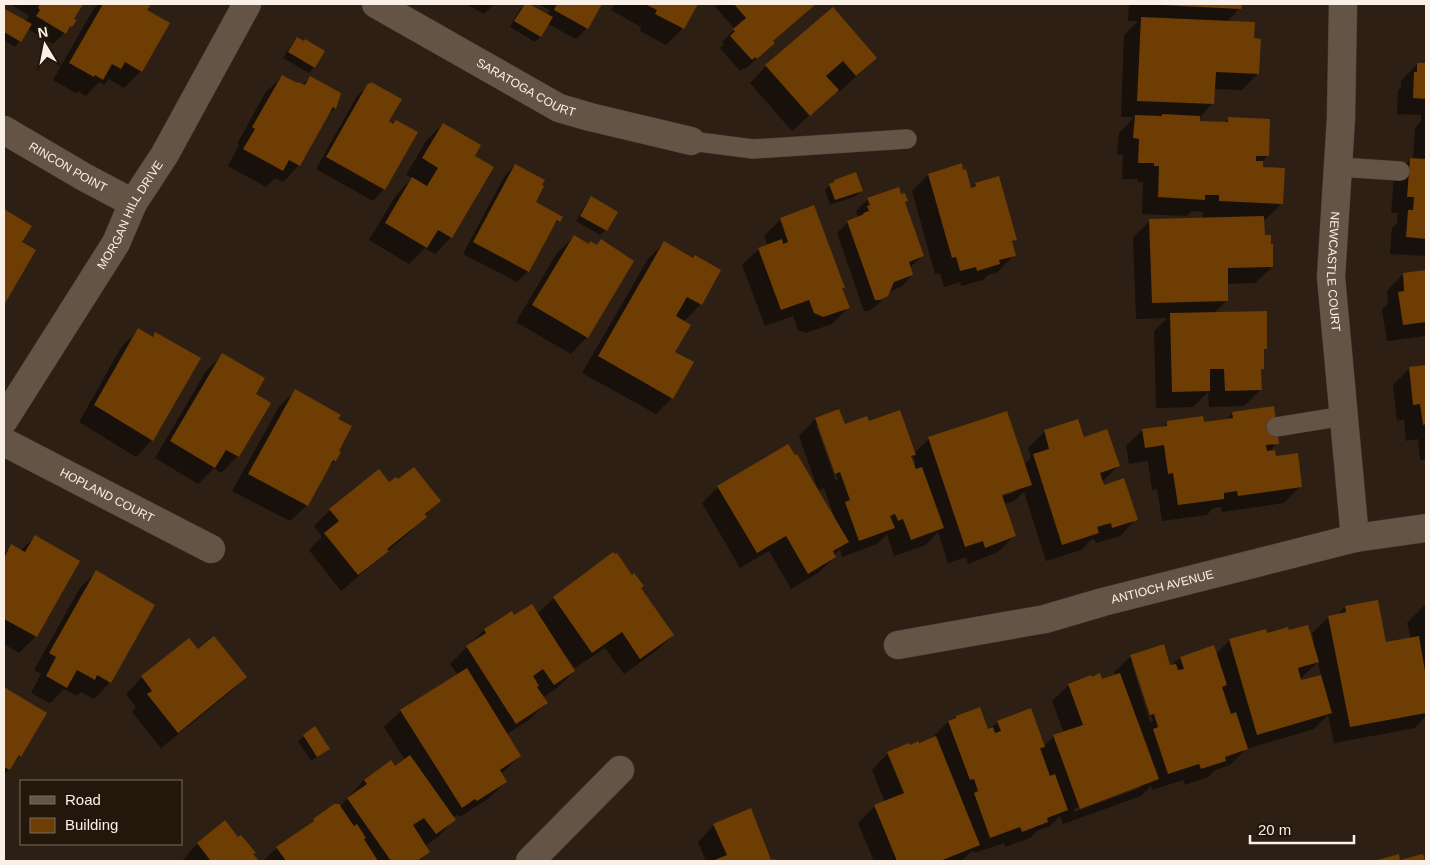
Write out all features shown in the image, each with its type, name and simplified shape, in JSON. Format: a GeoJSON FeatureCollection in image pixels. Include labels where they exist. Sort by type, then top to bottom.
{"type":"FeatureCollection","features":[{"type":"Feature","properties":{"kind":"street","name":"MORGAN HILL DRIVE"},"geometry":{"type":"LineString","coordinates":[[4,420],[116,243],[133,203],[165,154],[247,4]]}},
{"type":"Feature","properties":{"kind":"street","name":"SARATOGA COURT"},"geometry":{"type":"LineString","coordinates":[[376,4],[559,108],[691,141]]}},
{"type":"Feature","properties":{"kind":"street","name":"NEWCASTLE COURT"},"geometry":{"type":"LineString","coordinates":[[1343,4],[1342,118],[1331,277],[1355,538]]}},
{"type":"Feature","properties":{"kind":"street","name":"RINCON POINT"},"geometry":{"type":"LineString","coordinates":[[4,130],[84,177],[133,203]]}},
{"type":"Feature","properties":{"kind":"street","name":"HOPLAND COURT"},"geometry":{"type":"LineString","coordinates":[[4,442],[211,549]]}},
{"type":"Feature","properties":{"kind":"street","name":"ANTIOCH AVENUE"},"geometry":{"type":"LineString","coordinates":[[898,644],[1045,619],[1104,602],[1355,538],[1426,528]]}},
{"type":"Feature","properties":{"kind":"street"},"geometry":{"type":"LineString","coordinates":[[530,861],[620,770]]}},
{"type":"Feature","properties":{"kind":"lane"},"geometry":{"type":"LineString","coordinates":[[691,141],[753,149],[907,139]]}},
{"type":"Feature","properties":{"kind":"lane"},"geometry":{"type":"LineString","coordinates":[[1339,167],[1400,171]]}},
{"type":"Feature","properties":{"kind":"lane"},"geometry":{"type":"LineString","coordinates":[[1276,427],[1344,416]]}},
{"type":"Feature","properties":{"kind":"building"},"geometry":{"type":"Polygon","coordinates":[[[40,4],[83,4],[74,19],[77,20],[72,27],[70,26],[66,34],[36,16],[40,10],[38,8],[40,4]]]}},
{"type":"Feature","properties":{"kind":"building"},"geometry":{"type":"Polygon","coordinates":[[[103,4],[151,4],[147,10],[170,23],[142,72],[125,62],[121,69],[112,64],[103,80],[69,63],[103,4]]]}},
{"type":"Feature","properties":{"kind":"building"},"geometry":{"type":"Polygon","coordinates":[[[525,4],[529,4],[553,17],[541,37],[514,21],[525,4]]]}},
{"type":"Feature","properties":{"kind":"building"},"geometry":{"type":"Polygon","coordinates":[[[557,4],[602,4],[588,29],[554,10],[557,4]]]}},
{"type":"Feature","properties":{"kind":"building"},"geometry":{"type":"Polygon","coordinates":[[[645,4],[698,4],[684,29],[655,14],[657,10],[645,4]]]}},
{"type":"Feature","properties":{"kind":"building"},"geometry":{"type":"Polygon","coordinates":[[[734,4],[816,4],[773,41],[775,43],[757,59],[755,57],[752,60],[730,36],[735,31],[733,29],[746,18],[734,4]]]}},
{"type":"Feature","properties":{"kind":"building"},"geometry":{"type":"Polygon","coordinates":[[[1162,4],[1242,4],[1241,9],[1162,4]]]}},
{"type":"Feature","properties":{"kind":"building"},"geometry":{"type":"Polygon","coordinates":[[[833,7],[877,58],[856,76],[843,61],[826,76],[839,90],[810,116],[765,65],[833,7]]]}},
{"type":"Feature","properties":{"kind":"building"},"geometry":{"type":"Polygon","coordinates":[[[5,9],[32,24],[21,42],[4,32],[5,9]]]}},
{"type":"Feature","properties":{"kind":"building"},"geometry":{"type":"Polygon","coordinates":[[[1141,17],[1255,22],[1254,38],[1261,39],[1259,74],[1216,72],[1214,104],[1137,101],[1141,17]]]}},
{"type":"Feature","properties":{"kind":"building"},"geometry":{"type":"Polygon","coordinates":[[[297,37],[304,41],[305,39],[325,51],[315,68],[288,52],[297,37]]]}},
{"type":"Feature","properties":{"kind":"building"},"geometry":{"type":"Polygon","coordinates":[[[1417,63],[1426,63],[1426,99],[1413,98],[1414,72],[1417,72],[1417,63]]]}},
{"type":"Feature","properties":{"kind":"building"},"geometry":{"type":"Polygon","coordinates":[[[282,75],[305,85],[310,76],[341,93],[336,109],[333,107],[300,166],[289,160],[283,171],[243,149],[255,129],[252,127],[282,75]]]}},
{"type":"Feature","properties":{"kind":"building"},"geometry":{"type":"Polygon","coordinates":[[[371,82],[402,99],[389,121],[393,124],[396,120],[418,132],[385,190],[326,157],[368,83],[370,84],[371,82]]]}},
{"type":"Feature","properties":{"kind":"building"},"geometry":{"type":"Polygon","coordinates":[[[1162,114],[1200,116],[1200,121],[1228,122],[1228,117],[1270,119],[1269,156],[1256,156],[1256,161],[1263,161],[1263,167],[1285,168],[1283,204],[1219,201],[1219,195],[1205,195],[1205,200],[1158,197],[1159,166],[1154,166],[1154,163],[1138,163],[1139,139],[1133,138],[1135,115],[1162,116],[1162,114]]]}},
{"type":"Feature","properties":{"kind":"building"},"geometry":{"type":"Polygon","coordinates":[[[443,123],[481,145],[475,156],[494,167],[452,238],[438,230],[427,248],[385,223],[412,177],[427,186],[438,168],[422,158],[443,123]]]}},
{"type":"Feature","properties":{"kind":"building"},"geometry":{"type":"Polygon","coordinates":[[[1410,158],[1426,159],[1426,239],[1406,237],[1408,210],[1413,210],[1414,197],[1407,197],[1410,158]]]}},
{"type":"Feature","properties":{"kind":"building"},"geometry":{"type":"Polygon","coordinates":[[[962,163],[963,170],[966,169],[971,188],[976,186],[975,183],[999,176],[1017,240],[1012,241],[1016,256],[999,260],[1000,264],[977,271],[976,267],[960,271],[956,257],[952,258],[928,174],[962,163]]]}},
{"type":"Feature","properties":{"kind":"building"},"geometry":{"type":"Polygon","coordinates":[[[515,164],[545,180],[536,202],[563,217],[560,222],[557,220],[529,272],[473,242],[515,164]]]}},
{"type":"Feature","properties":{"kind":"building"},"geometry":{"type":"Polygon","coordinates":[[[856,172],[863,191],[835,200],[829,184],[834,182],[834,180],[856,172]]]}},
{"type":"Feature","properties":{"kind":"building"},"geometry":{"type":"Polygon","coordinates":[[[899,187],[901,194],[905,193],[908,201],[905,202],[924,256],[909,262],[913,275],[894,282],[888,296],[875,300],[847,221],[869,211],[867,206],[870,205],[867,198],[899,187]]]}},
{"type":"Feature","properties":{"kind":"building"},"geometry":{"type":"Polygon","coordinates":[[[591,196],[618,212],[607,231],[580,216],[591,196]]]}},
{"type":"Feature","properties":{"kind":"building"},"geometry":{"type":"Polygon","coordinates":[[[814,205],[845,288],[842,288],[850,308],[823,317],[814,313],[809,300],[781,310],[758,248],[782,239],[783,244],[788,242],[780,218],[814,205]]]}},
{"type":"Feature","properties":{"kind":"building"},"geometry":{"type":"Polygon","coordinates":[[[4,209],[32,226],[22,242],[36,250],[4,305],[4,209]]]}},
{"type":"Feature","properties":{"kind":"building"},"geometry":{"type":"Polygon","coordinates":[[[1264,216],[1265,235],[1271,235],[1271,244],[1273,244],[1273,267],[1228,268],[1228,301],[1152,303],[1149,219],[1264,216]]]}},
{"type":"Feature","properties":{"kind":"building"},"geometry":{"type":"Polygon","coordinates":[[[574,235],[589,244],[590,241],[597,245],[601,239],[634,261],[588,338],[532,305],[574,235]]]}},
{"type":"Feature","properties":{"kind":"building"},"geometry":{"type":"Polygon","coordinates":[[[664,241],[693,258],[695,255],[721,270],[702,305],[687,297],[676,316],[691,325],[675,352],[694,362],[673,399],[598,356],[664,241]]]}},
{"type":"Feature","properties":{"kind":"building"},"geometry":{"type":"Polygon","coordinates":[[[1426,270],[1426,322],[1403,325],[1398,292],[1404,291],[1403,273],[1426,270]]]}},
{"type":"Feature","properties":{"kind":"building"},"geometry":{"type":"Polygon","coordinates":[[[1267,311],[1267,349],[1264,349],[1264,369],[1261,370],[1262,390],[1225,391],[1224,369],[1210,369],[1210,391],[1172,392],[1170,313],[1267,311]]]}},
{"type":"Feature","properties":{"kind":"building"},"geometry":{"type":"Polygon","coordinates":[[[138,328],[153,337],[155,332],[201,358],[153,441],[94,405],[138,328]]]}},
{"type":"Feature","properties":{"kind":"building"},"geometry":{"type":"Polygon","coordinates":[[[222,353],[265,378],[256,394],[271,403],[239,457],[226,450],[215,468],[170,441],[222,353]]]}},
{"type":"Feature","properties":{"kind":"building"},"geometry":{"type":"Polygon","coordinates":[[[1426,365],[1426,424],[1423,425],[1420,404],[1413,405],[1409,367],[1426,365]]]}},
{"type":"Feature","properties":{"kind":"building"},"geometry":{"type":"Polygon","coordinates":[[[295,389],[341,415],[338,419],[352,426],[339,451],[341,452],[336,461],[333,460],[308,506],[248,474],[295,389]]]}},
{"type":"Feature","properties":{"kind":"building"},"geometry":{"type":"Polygon","coordinates":[[[1274,406],[1279,444],[1266,445],[1267,451],[1275,450],[1276,456],[1298,453],[1302,487],[1238,496],[1237,491],[1224,493],[1224,499],[1178,505],[1173,473],[1168,474],[1164,445],[1145,448],[1142,429],[1167,426],[1167,421],[1203,416],[1204,422],[1233,418],[1232,412],[1274,406]]]}},
{"type":"Feature","properties":{"kind":"building"},"geometry":{"type":"Polygon","coordinates":[[[839,409],[845,424],[867,416],[869,421],[900,410],[916,455],[911,456],[916,469],[922,467],[944,528],[911,540],[903,519],[898,521],[895,514],[890,516],[895,528],[859,541],[845,502],[850,500],[840,472],[835,474],[815,418],[839,409]]]}},
{"type":"Feature","properties":{"kind":"building"},"geometry":{"type":"Polygon","coordinates":[[[1007,411],[1032,485],[1002,495],[1016,536],[985,548],[983,541],[965,547],[928,437],[1007,411]]]}},
{"type":"Feature","properties":{"kind":"building"},"geometry":{"type":"Polygon","coordinates":[[[1078,419],[1084,437],[1107,429],[1120,466],[1100,473],[1104,485],[1124,478],[1138,520],[1112,528],[1111,523],[1097,527],[1099,533],[1062,545],[1033,454],[1049,449],[1044,430],[1078,419]]]}},
{"type":"Feature","properties":{"kind":"building"},"geometry":{"type":"Polygon","coordinates":[[[788,444],[795,455],[797,454],[849,542],[833,551],[836,557],[808,574],[786,536],[757,553],[717,486],[788,444]]]}},
{"type":"Feature","properties":{"kind":"building"},"geometry":{"type":"Polygon","coordinates":[[[414,467],[441,501],[425,514],[427,517],[387,549],[389,551],[358,575],[324,533],[339,521],[329,509],[379,469],[389,482],[396,477],[398,479],[414,467]]]}},
{"type":"Feature","properties":{"kind":"building"},"geometry":{"type":"Polygon","coordinates":[[[35,535],[80,561],[37,637],[4,619],[4,558],[11,544],[25,552],[35,535]]]}},
{"type":"Feature","properties":{"kind":"building"},"geometry":{"type":"Polygon","coordinates":[[[613,552],[617,553],[632,575],[634,573],[644,586],[641,588],[674,635],[640,659],[622,632],[592,653],[553,597],[613,552]]]}},
{"type":"Feature","properties":{"kind":"building"},"geometry":{"type":"Polygon","coordinates":[[[96,570],[155,605],[111,683],[97,675],[95,680],[77,670],[67,688],[46,676],[56,657],[49,653],[96,570]]]}},
{"type":"Feature","properties":{"kind":"building"},"geometry":{"type":"Polygon","coordinates":[[[1378,600],[1386,642],[1419,636],[1426,677],[1426,713],[1350,727],[1328,616],[1346,612],[1345,606],[1378,600]]]}},
{"type":"Feature","properties":{"kind":"building"},"geometry":{"type":"Polygon","coordinates":[[[532,604],[575,671],[554,685],[543,669],[533,676],[539,686],[537,687],[548,703],[516,724],[466,646],[486,633],[484,629],[512,611],[514,615],[532,604]]]}},
{"type":"Feature","properties":{"kind":"building"},"geometry":{"type":"Polygon","coordinates":[[[1308,625],[1319,662],[1298,668],[1301,680],[1321,675],[1332,713],[1257,735],[1229,639],[1266,629],[1267,633],[1288,627],[1289,630],[1308,625]]]}},
{"type":"Feature","properties":{"kind":"building"},"geometry":{"type":"Polygon","coordinates":[[[214,636],[247,677],[178,733],[147,694],[152,691],[141,676],[189,638],[198,649],[214,636]]]}},
{"type":"Feature","properties":{"kind":"building"},"geometry":{"type":"Polygon","coordinates":[[[1164,644],[1170,665],[1176,664],[1178,670],[1184,669],[1180,657],[1214,645],[1227,685],[1222,687],[1231,714],[1236,712],[1248,749],[1225,757],[1226,761],[1201,769],[1199,764],[1168,774],[1153,729],[1158,727],[1154,714],[1150,715],[1130,655],[1164,644]]]}},
{"type":"Feature","properties":{"kind":"building"},"geometry":{"type":"Polygon","coordinates":[[[467,668],[521,756],[500,770],[507,782],[462,808],[400,710],[467,668]]]}},
{"type":"Feature","properties":{"kind":"building"},"geometry":{"type":"Polygon","coordinates":[[[1100,673],[1102,679],[1120,673],[1159,779],[1080,809],[1053,735],[1083,725],[1068,684],[1100,673]]]}},
{"type":"Feature","properties":{"kind":"building"},"geometry":{"type":"Polygon","coordinates":[[[4,687],[47,713],[21,757],[19,755],[10,770],[4,767],[4,687]]]}},
{"type":"Feature","properties":{"kind":"building"},"geometry":{"type":"Polygon","coordinates":[[[980,707],[988,729],[993,727],[995,733],[1001,731],[997,721],[1031,708],[1045,747],[1040,748],[1050,776],[1055,774],[1068,810],[1047,818],[1048,822],[1022,832],[1020,827],[990,838],[974,793],[978,791],[974,779],[970,780],[948,721],[980,707]]]}},
{"type":"Feature","properties":{"kind":"building"},"geometry":{"type":"Polygon","coordinates":[[[315,726],[330,749],[317,757],[303,735],[315,726]]]}},
{"type":"Feature","properties":{"kind":"building"},"geometry":{"type":"Polygon","coordinates":[[[936,736],[980,845],[940,861],[897,861],[874,805],[904,793],[887,752],[909,743],[910,745],[919,741],[919,743],[936,736]]]}},
{"type":"Feature","properties":{"kind":"building"},"geometry":{"type":"Polygon","coordinates":[[[410,755],[456,820],[436,834],[424,818],[413,825],[430,852],[417,861],[391,861],[347,798],[367,784],[364,780],[391,760],[395,766],[410,755]]]}},
{"type":"Feature","properties":{"kind":"building"},"geometry":{"type":"Polygon","coordinates":[[[334,804],[339,804],[354,826],[357,824],[378,861],[286,861],[276,847],[314,821],[313,819],[334,804]]]}},
{"type":"Feature","properties":{"kind":"building"},"geometry":{"type":"Polygon","coordinates":[[[751,808],[771,860],[775,859],[776,861],[712,861],[727,855],[713,824],[751,808]]]}},
{"type":"Feature","properties":{"kind":"building"},"geometry":{"type":"Polygon","coordinates":[[[225,820],[238,837],[241,835],[256,853],[253,854],[259,861],[209,861],[197,843],[225,820]]]}},
{"type":"Feature","properties":{"kind":"building"},"geometry":{"type":"Polygon","coordinates":[[[1399,854],[1400,860],[1423,854],[1425,861],[1374,861],[1399,854]]]}}]}
